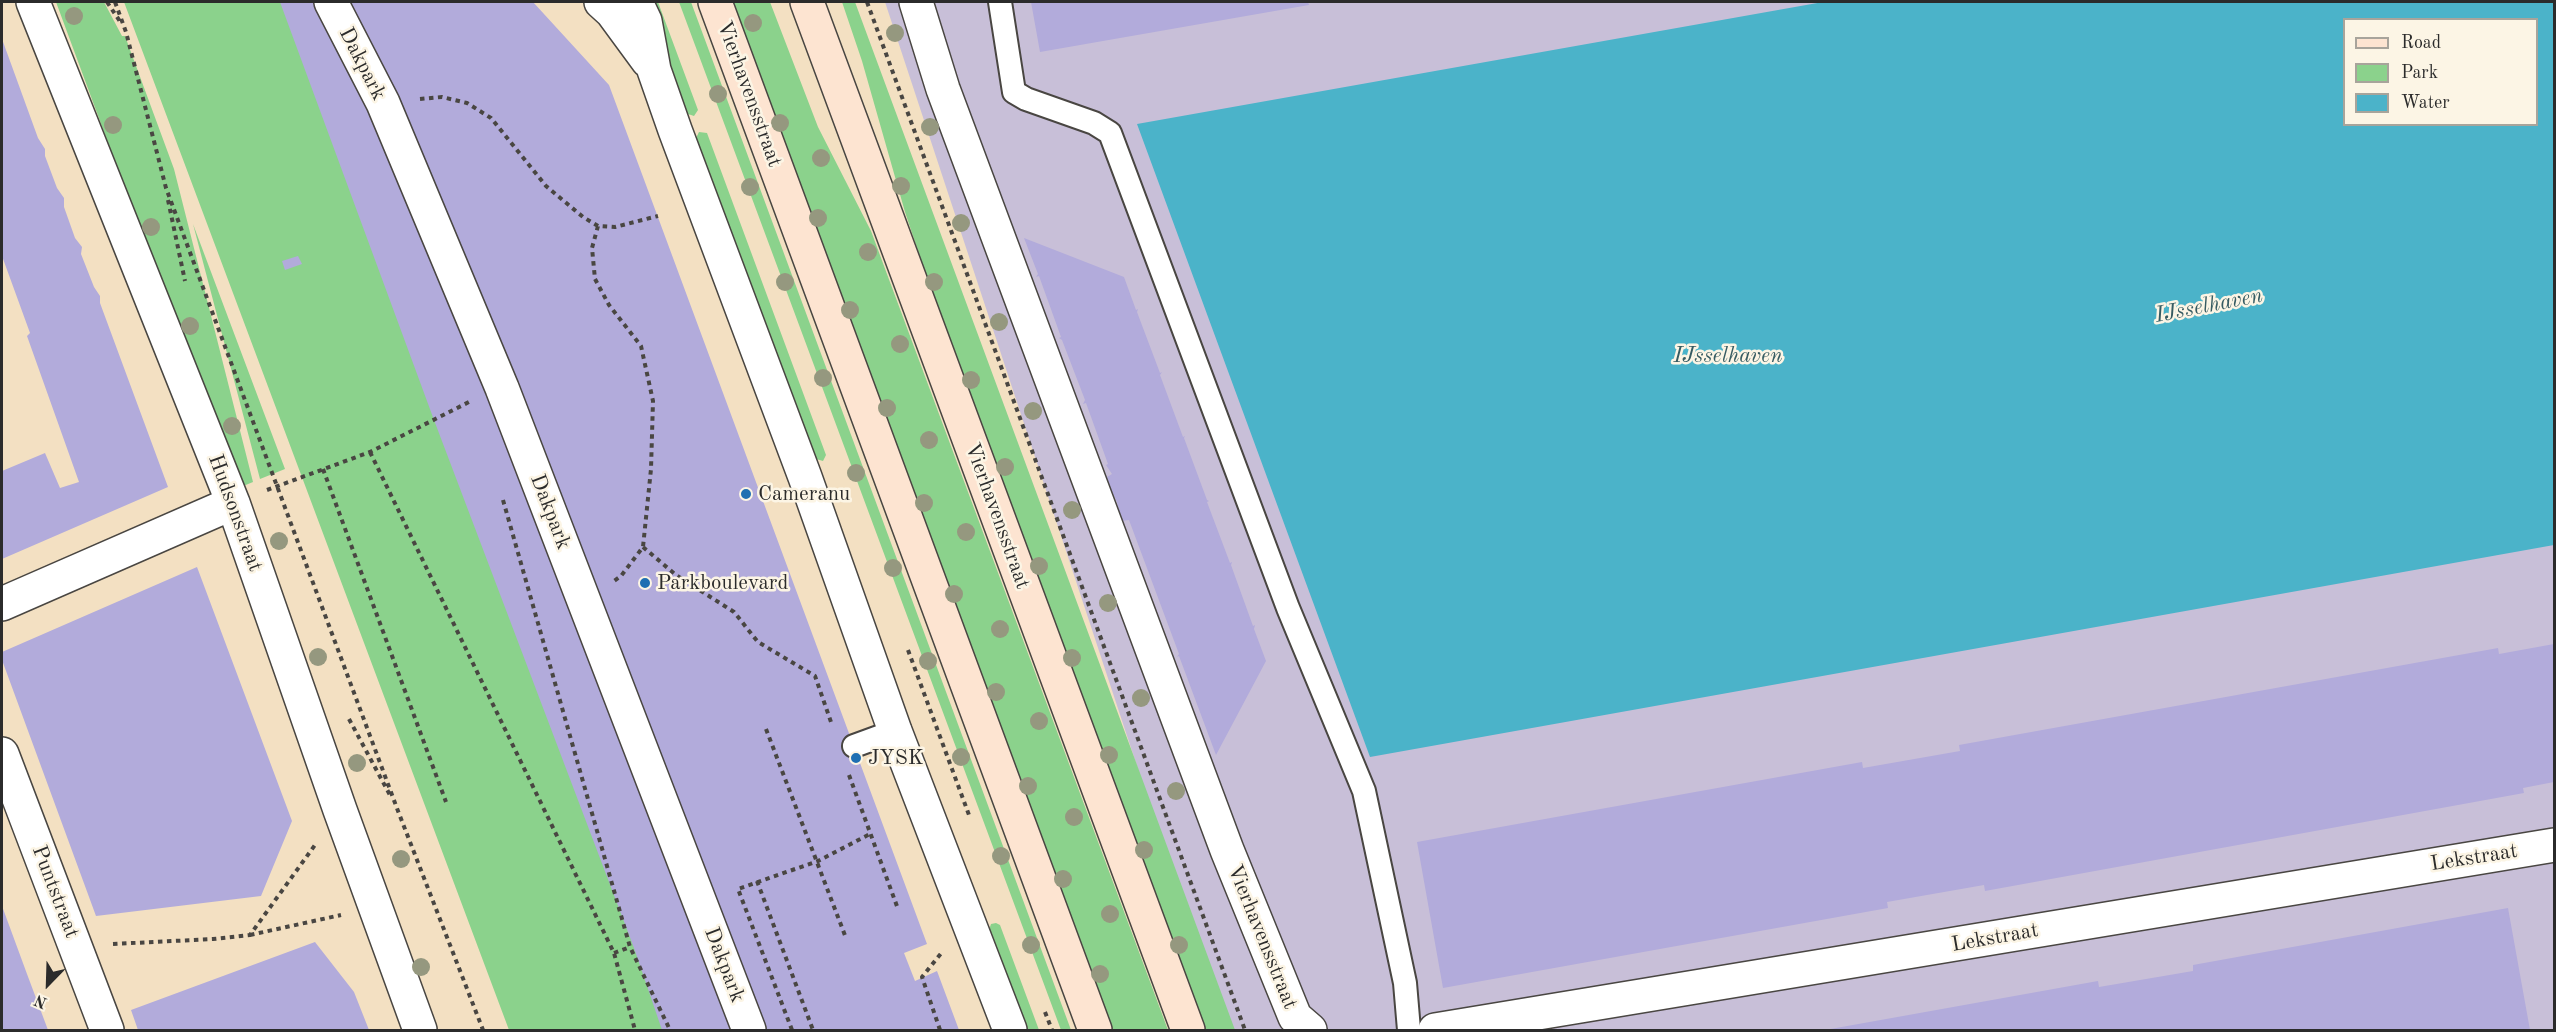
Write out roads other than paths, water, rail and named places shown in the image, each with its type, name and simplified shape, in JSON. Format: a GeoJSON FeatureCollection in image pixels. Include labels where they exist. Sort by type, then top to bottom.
{"type":"FeatureCollection","features":[{"type":"Feature","properties":{"kind":"main road","name":"Vierhavensstraat"},"geometry":{"type":"LineString","coordinates":[[715,2],[1095,1030]]}},
{"type":"Feature","properties":{"kind":"main road","name":"Vierhavensstraat"},"geometry":{"type":"LineString","coordinates":[[807,2],[1188,1030]]}},
{"type":"Feature","properties":{"kind":"street","name":"Hudsonstraat"},"geometry":{"type":"LineString","coordinates":[[33,2],[233,503],[374,907],[420,1030]]}},
{"type":"Feature","properties":{"kind":"street","name":"Dakpark"},"geometry":{"type":"LineString","coordinates":[[331,2],[383,103],[502,388],[749,1030]]}},
{"type":"Feature","properties":{"kind":"street"},"geometry":{"type":"LineString","coordinates":[[601,2],[612,12],[654,70]]}},
{"type":"Feature","properties":{"kind":"street"},"geometry":{"type":"LineString","coordinates":[[636,2],[645,21],[654,70],[805,477],[895,731],[1010,1030]]}},
{"type":"Feature","properties":{"kind":"street","name":"Vierhavensstraat"},"geometry":{"type":"LineString","coordinates":[[916,2],[943,89],[1223,839],[1295,1017],[1306,1028]]}},
{"type":"Feature","properties":{"kind":"street"},"geometry":{"type":"LineString","coordinates":[[2,604],[233,503]]}},
{"type":"Feature","properties":{"kind":"street","name":"Puntstraat"},"geometry":{"type":"LineString","coordinates":[[2,754],[107,1030]]}},
{"type":"Feature","properties":{"kind":"street","name":"Lekstraat"},"geometry":{"type":"LineString","coordinates":[[1435,1030],[2554,845]]}},
{"type":"Feature","properties":{"kind":"lane"},"geometry":{"type":"LineString","coordinates":[[1000,2],[1014,92],[1026,99],[1094,123],[1110,134],[1287,608],[1364,791],[1404,984],[1409,1030]]}},
{"type":"Feature","properties":{"kind":"lane"},"geometry":{"type":"LineString","coordinates":[[850,756],[895,731]]}},
{"type":"Feature","properties":{"kind":"water","name":"IJsselhaven"},"geometry":{"type":"Polygon","coordinates":[[[1823,2],[2554,2],[2554,545],[1370,757],[1137,124],[1823,2]]]}},
{"type":"Feature","properties":{"kind":"place","name":"Cameranu"},"geometry":{"type":"Point","coordinates":[746,494]}},
{"type":"Feature","properties":{"kind":"place","name":"Parkboulevard"},"geometry":{"type":"Point","coordinates":[645,583]}},
{"type":"Feature","properties":{"kind":"place","name":"JYSK"},"geometry":{"type":"Point","coordinates":[856,758]}}]}
